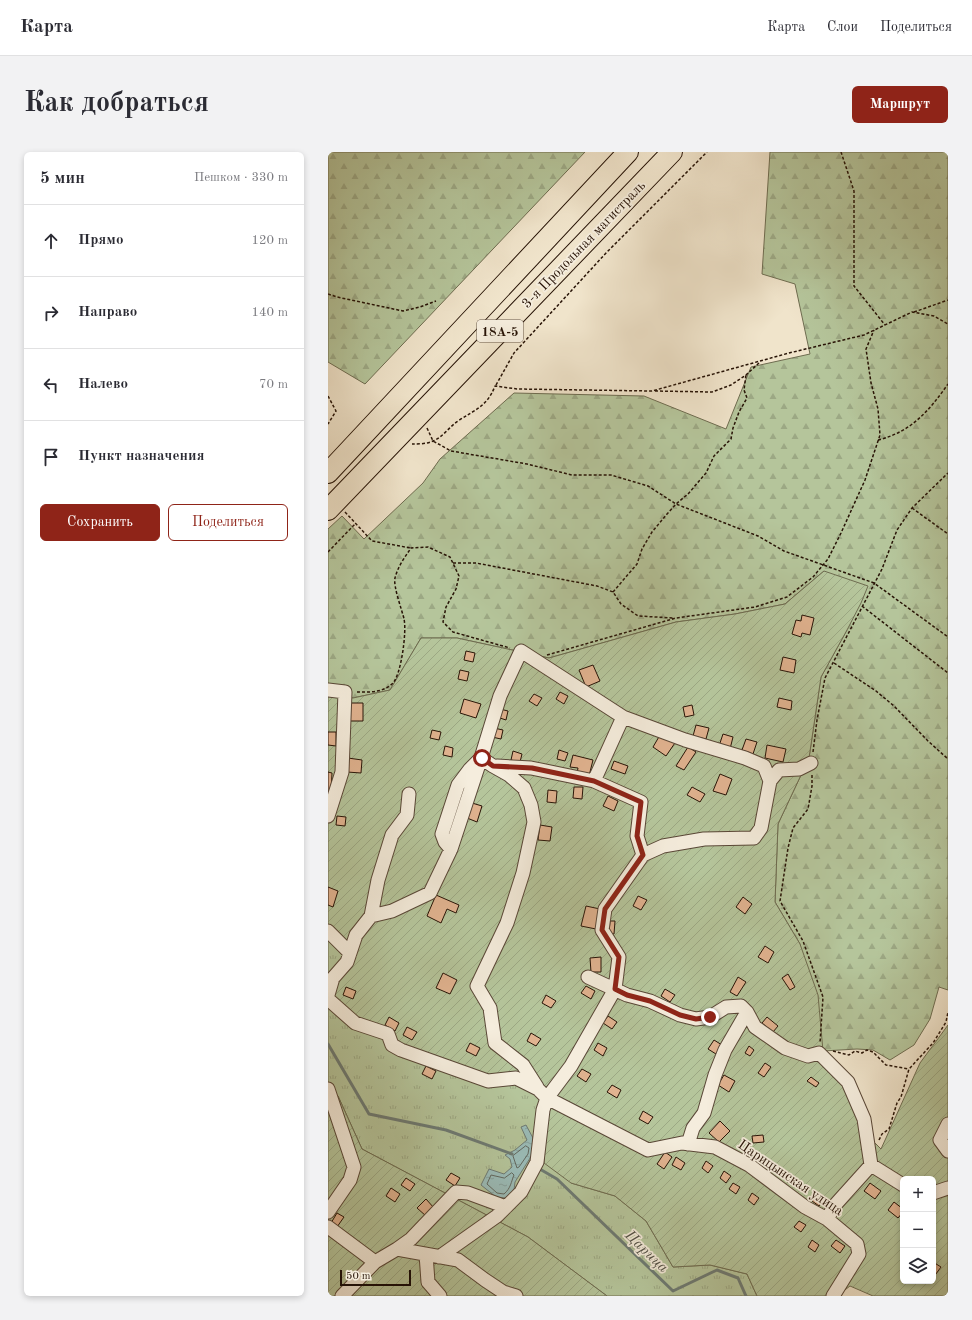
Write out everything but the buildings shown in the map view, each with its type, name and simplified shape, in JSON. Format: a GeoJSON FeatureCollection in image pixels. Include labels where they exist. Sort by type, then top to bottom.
{"type":"FeatureCollection","features":[{"type":"Feature","properties":{"kind":"highway","name":"3-я Продольная магистраль"},"geometry":{"type":"LineString","coordinates":[[328,473],[628,152]]}},
{"type":"Feature","properties":{"kind":"highway","name":"3-я Продольная магистраль"},"geometry":{"type":"LineString","coordinates":[[332,506],[672,152]]}},
{"type":"Feature","properties":{"kind":"street"},"geometry":{"type":"LineString","coordinates":[[328,458],[355,445]]}},
{"type":"Feature","properties":{"kind":"street"},"geometry":{"type":"LineString","coordinates":[[371,916],[392,911],[430,893],[451,849],[482,758],[500,696],[521,651],[623,717],[685,740],[745,758],[764,766],[770,781]]}},
{"type":"Feature","properties":{"kind":"street"},"geometry":{"type":"LineString","coordinates":[[328,690],[345,692],[342,772],[328,816]]}},
{"type":"Feature","properties":{"kind":"street"},"geometry":{"type":"LineString","coordinates":[[594,781],[623,717]]}},
{"type":"Feature","properties":{"kind":"street"},"geometry":{"type":"LineString","coordinates":[[482,758],[510,775],[524,788],[531,805],[534,822],[523,873],[507,923],[477,986],[490,1008],[495,1043],[523,1065],[538,1089]]}},
{"type":"Feature","properties":{"kind":"street"},"geometry":{"type":"LineString","coordinates":[[439,1257],[497,1216],[521,1192],[538,1162],[543,1110],[547,1098],[571,1066],[615,989],[619,957],[602,930],[605,909],[643,855],[663,846],[704,839],[754,838],[761,828],[770,781],[779,770],[799,770],[811,763]]}},
{"type":"Feature","properties":{"kind":"street"},"geometry":{"type":"LineString","coordinates":[[493,766],[532,768],[594,781],[641,802],[637,836],[643,855]]}},
{"type":"Feature","properties":{"kind":"street"},"geometry":{"type":"LineString","coordinates":[[328,995],[333,978],[348,962],[356,935],[371,916],[378,880],[392,835],[407,815],[409,794]]}},
{"type":"Feature","properties":{"kind":"street"},"geometry":{"type":"LineString","coordinates":[[328,931],[350,953]]}},
{"type":"Feature","properties":{"kind":"street"},"geometry":{"type":"LineString","coordinates":[[588,977],[627,995],[650,1001],[680,1015],[696,1019],[710,1017],[726,1007],[741,1006],[747,1012],[754,1027],[785,1048],[808,1056],[819,1053],[848,1082],[864,1119],[871,1165],[835,1205],[827,1219]]}},
{"type":"Feature","properties":{"kind":"street"},"geometry":{"type":"LineString","coordinates":[[328,999],[355,1023],[388,1034],[392,1044],[401,1050],[488,1080],[516,1078],[538,1089]]}},
{"type":"Feature","properties":{"kind":"street"},"geometry":{"type":"LineString","coordinates":[[688,1144],[693,1128],[704,1112],[715,1075],[726,1050],[747,1012]]}},
{"type":"Feature","properties":{"kind":"street"},"geometry":{"type":"LineString","coordinates":[[328,1089],[354,1167],[350,1180],[328,1212]]}},
{"type":"Feature","properties":{"kind":"street","name":"Царицынская улица"},"geometry":{"type":"LineString","coordinates":[[538,1089],[547,1098],[648,1150],[682,1143],[715,1147],[749,1165],[806,1208],[827,1219],[857,1244],[859,1254],[833,1296]]}},
{"type":"Feature","properties":{"kind":"street"},"geometry":{"type":"LineString","coordinates":[[948,1124],[940,1140],[948,1151]]}},
{"type":"Feature","properties":{"kind":"street"},"geometry":{"type":"LineString","coordinates":[[871,1165],[900,1183]]}},
{"type":"Feature","properties":{"kind":"street"},"geometry":{"type":"LineString","coordinates":[[936,1193],[948,1188]]}},
{"type":"Feature","properties":{"kind":"street"},"geometry":{"type":"LineString","coordinates":[[342,1296],[375,1262],[411,1239],[456,1192],[468,1193],[506,1207]]}},
{"type":"Feature","properties":{"kind":"street"},"geometry":{"type":"LineString","coordinates":[[328,1224],[375,1262]]}},
{"type":"Feature","properties":{"kind":"street"},"geometry":{"type":"LineString","coordinates":[[397,1248],[458,1260],[503,1292],[516,1296]]}},
{"type":"Feature","properties":{"kind":"street"},"geometry":{"type":"LineString","coordinates":[[426,1254],[428,1282],[440,1296]]}},
{"type":"Feature","properties":{"kind":"path"},"geometry":{"type":"LineString","coordinates":[[411,445],[433,441],[457,422],[478,409],[489,399],[514,352],[606,253],[707,152]]}},
{"type":"Feature","properties":{"kind":"path"},"geometry":{"type":"LineString","coordinates":[[841,152],[854,191],[854,286],[885,325]]}},
{"type":"Feature","properties":{"kind":"path"},"geometry":{"type":"LineString","coordinates":[[328,294],[403,311],[436,301]]}},
{"type":"Feature","properties":{"kind":"path"},"geometry":{"type":"LineString","coordinates":[[652,391],[789,353],[864,335],[912,312],[948,300]]}},
{"type":"Feature","properties":{"kind":"path"},"geometry":{"type":"LineString","coordinates":[[912,312],[934,316],[948,324]]}},
{"type":"Feature","properties":{"kind":"path"},"geometry":{"type":"LineString","coordinates":[[545,656],[676,618],[755,607],[787,597],[813,578],[828,559],[865,480],[880,435],[878,409],[871,383],[866,349],[874,330]]}},
{"type":"Feature","properties":{"kind":"path"},"geometry":{"type":"LineString","coordinates":[[495,386],[517,389],[712,392],[731,385],[746,376],[761,361]]}},
{"type":"Feature","properties":{"kind":"path"},"geometry":{"type":"LineString","coordinates":[[613,592],[637,564],[642,549],[652,532],[676,504],[688,494],[706,472],[714,456],[731,439],[732,428],[747,398],[744,390],[746,376]]}},
{"type":"Feature","properties":{"kind":"path"},"geometry":{"type":"LineString","coordinates":[[878,440],[891,437],[905,430],[919,420],[938,399],[948,384]]}},
{"type":"Feature","properties":{"kind":"path"},"geometry":{"type":"LineString","coordinates":[[328,396],[336,411],[328,424]]}},
{"type":"Feature","properties":{"kind":"path"},"geometry":{"type":"LineString","coordinates":[[421,413],[433,441],[451,451],[527,464],[572,475],[611,476],[648,486],[676,504],[758,536],[784,551],[874,583],[948,637]]}},
{"type":"Feature","properties":{"kind":"path"},"geometry":{"type":"LineString","coordinates":[[909,1069],[886,1065],[873,1052],[866,1050],[862,1053],[855,1051],[849,1055],[833,1051],[819,1053],[824,997],[803,941],[780,901],[788,848],[793,828],[808,809],[812,786],[811,763],[825,678],[882,569],[897,530],[912,508],[948,473]]}},
{"type":"Feature","properties":{"kind":"path"},"geometry":{"type":"LineString","coordinates":[[332,506],[355,524],[372,541],[411,548],[428,547],[450,557],[459,576],[456,589],[446,607],[443,622],[453,632],[521,651]]}},
{"type":"Feature","properties":{"kind":"path"},"geometry":{"type":"LineString","coordinates":[[912,508],[948,534]]}},
{"type":"Feature","properties":{"kind":"path"},"geometry":{"type":"LineString","coordinates":[[328,552],[355,524]]}},
{"type":"Feature","properties":{"kind":"path"},"geometry":{"type":"LineString","coordinates":[[345,692],[378,691],[393,684],[399,670],[404,648],[405,621],[395,579],[402,560],[411,548]]}},
{"type":"Feature","properties":{"kind":"path"},"geometry":{"type":"LineString","coordinates":[[453,563],[476,563],[598,586],[613,592],[622,604],[638,616],[676,618]]}},
{"type":"Feature","properties":{"kind":"path"},"geometry":{"type":"LineString","coordinates":[[862,606],[948,673]]}},
{"type":"Feature","properties":{"kind":"path"},"geometry":{"type":"LineString","coordinates":[[833,662],[894,706],[928,742],[948,759]]}},
{"type":"Feature","properties":{"kind":"path"},"geometry":{"type":"LineString","coordinates":[[869,1150],[882,1134],[889,1129],[897,1103],[901,1097],[909,1069],[933,1043],[946,1022],[948,1012]]}},
{"type":"Feature","properties":{"kind":"green space"},"geometry":{"type":"Polygon","coordinates":[[[328,152],[585,152],[365,384],[328,362],[328,152]]]}},
{"type":"Feature","properties":{"kind":"green space"},"geometry":{"type":"Polygon","coordinates":[[[770,152],[948,152],[948,990],[939,987],[930,1019],[914,1045],[890,1060],[873,1050],[857,1049],[823,1051],[800,944],[775,902],[778,824],[809,758],[821,677],[847,630],[824,571],[785,604],[735,614],[676,622],[549,658],[457,638],[421,638],[390,690],[353,698],[328,695],[328,529],[342,516],[364,539],[423,483],[440,459],[514,393],[644,396],[726,429],[751,367],[810,354],[795,284],[762,274],[770,152]]]}},
{"type":"Feature","properties":{"kind":"green space"},"geometry":{"type":"Polygon","coordinates":[[[824,571],[868,586],[861,603],[821,677],[809,758],[778,824],[775,902],[800,944],[818,995],[823,1051],[855,1084],[872,1140],[881,1149],[920,1063],[948,1025],[948,1296],[873,1296],[850,1286],[837,1296],[757,1296],[747,1274],[710,1265],[673,1267],[646,1221],[615,1196],[571,1183],[544,1163],[546,1131],[542,1099],[516,1083],[489,1085],[385,1039],[328,1001],[346,955],[328,937],[328,695],[353,698],[390,690],[421,638],[457,638],[549,658],[676,622],[735,614],[785,604],[824,571]]]}},
{"type":"Feature","properties":{"kind":"green space"},"geometry":{"type":"Polygon","coordinates":[[[328,937],[346,955],[328,985],[328,937]]]}},
{"type":"Feature","properties":{"kind":"green space"},"geometry":{"type":"Polygon","coordinates":[[[328,1001],[516,1083],[542,1099],[571,1183],[615,1196],[646,1221],[673,1267],[710,1265],[747,1274],[757,1296],[607,1296],[528,1237],[362,1149],[338,1096],[328,1086],[328,1001]]]}},
{"type":"Feature","properties":{"kind":"green space"},"geometry":{"type":"Polygon","coordinates":[[[328,1086],[338,1096],[362,1149],[528,1237],[607,1296],[328,1296],[328,1086]]]}},
{"type":"Feature","properties":{"kind":"water"},"geometry":{"type":"Polygon","coordinates":[[[526,1125],[533,1138],[532,1155],[515,1182],[514,1190],[506,1198],[496,1197],[481,1185],[489,1169],[504,1174],[512,1167],[510,1159],[505,1155],[515,1150],[527,1140],[521,1127],[526,1125]]]}},
{"type":"Feature","properties":{"kind":"waterway","name":"Царица"},"geometry":{"type":"LineString","coordinates":[[328,1044],[369,1114],[446,1130],[512,1154]]}},
{"type":"Feature","properties":{"kind":"waterway","name":"Царица"},"geometry":{"type":"LineString","coordinates":[[538,1168],[557,1179],[673,1291],[717,1270],[738,1278],[746,1296]]}},
{"type":"Feature","properties":{"kind":"route"},"geometry":{"type":"LineString","coordinates":[[482,758],[493,766],[532,768],[594,781],[641,802],[637,836],[643,855],[605,909],[602,930],[619,957],[615,989],[627,995],[650,1001],[680,1015],[696,1019],[710,1017]]}}]}
